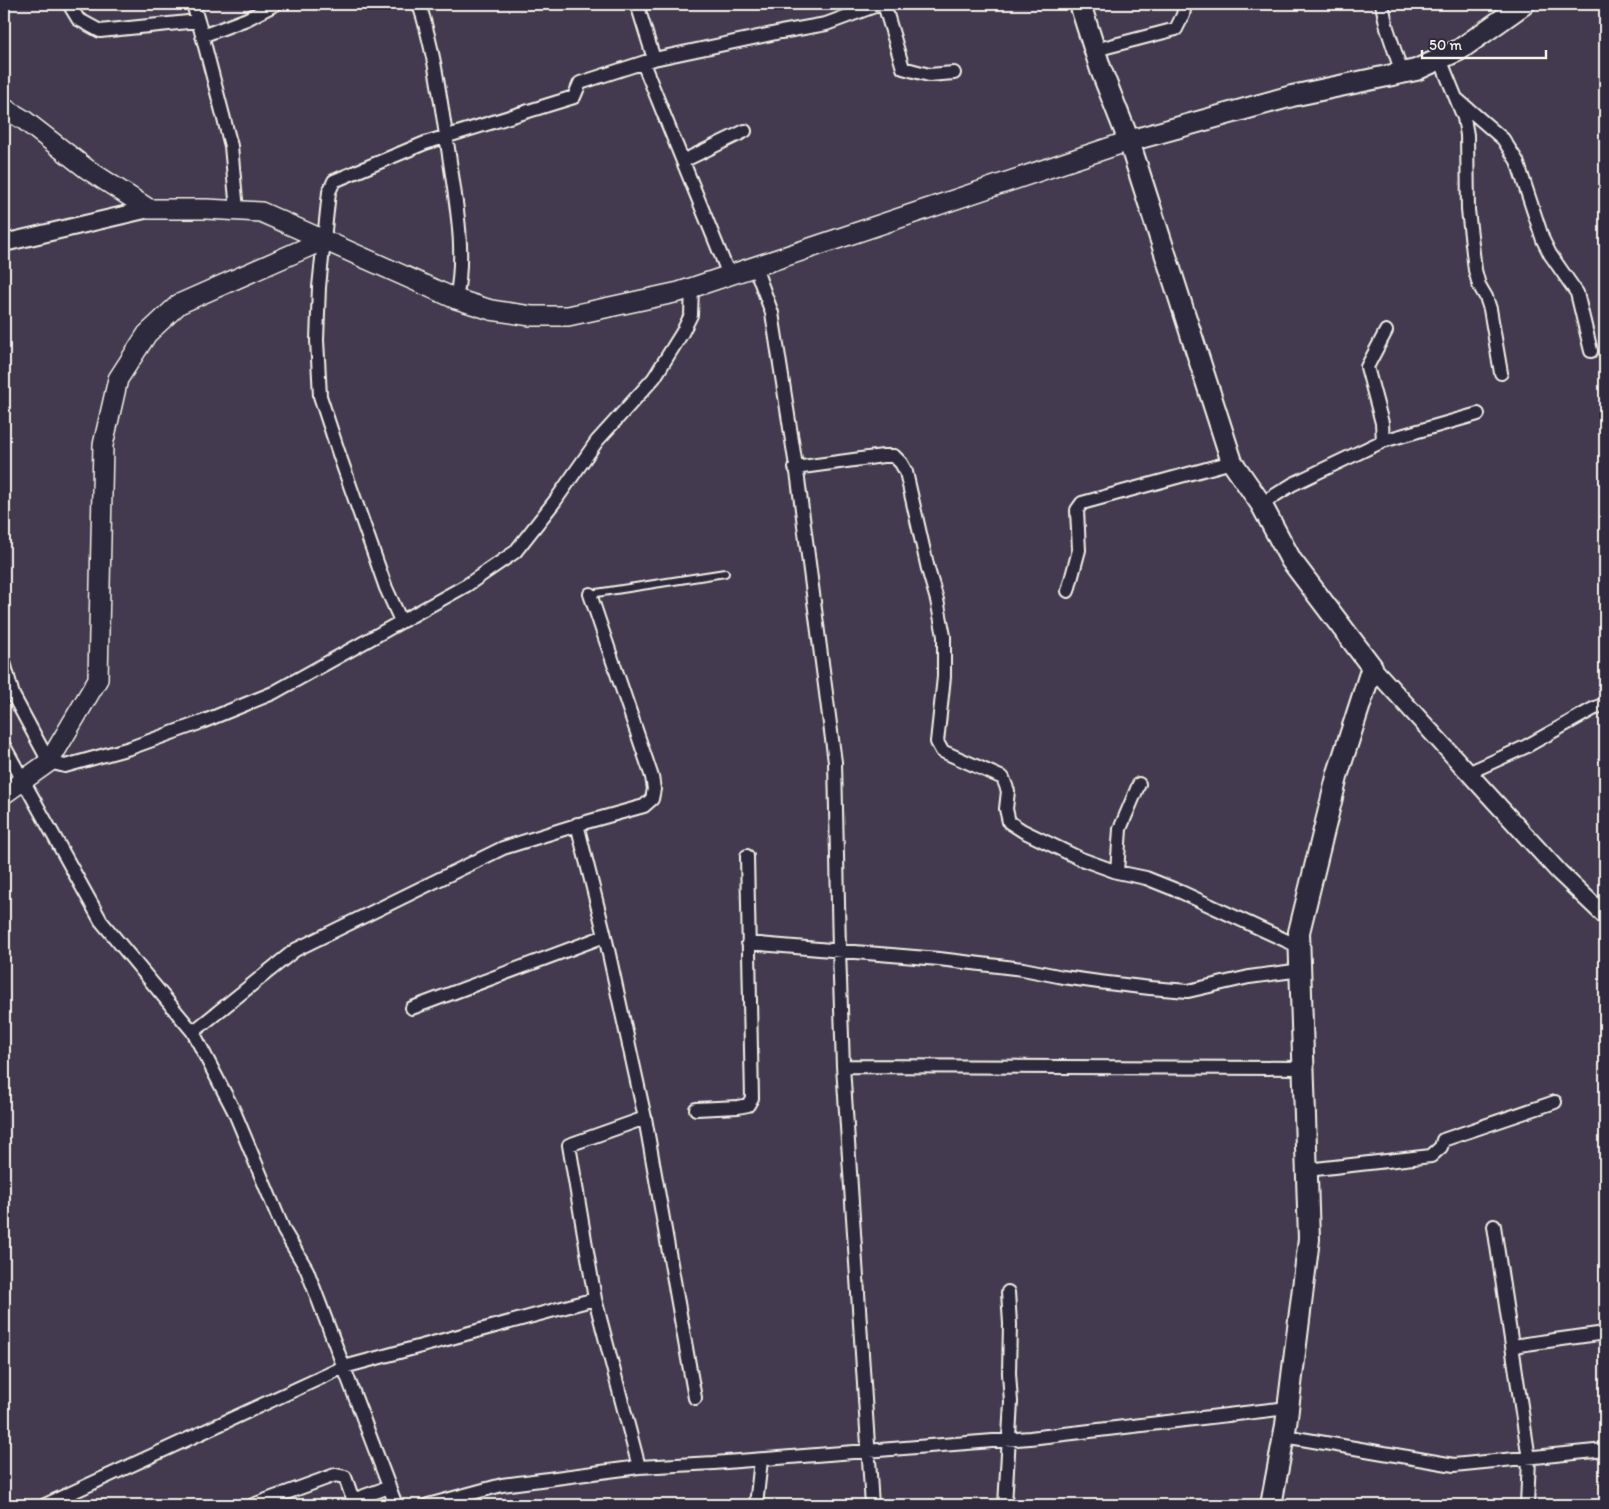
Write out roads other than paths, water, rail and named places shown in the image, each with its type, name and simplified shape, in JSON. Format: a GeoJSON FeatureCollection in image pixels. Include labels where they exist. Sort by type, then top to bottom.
{"type":"FeatureCollection","features":[{"type":"Feature","properties":{"kind":"main road"},"geometry":{"type":"LineString","coordinates":[[1080,4],[1129,141],[1232,462],[1261,504],[1292,560],[1372,668],[1338,773],[1300,932],[1309,1239],[1288,1408],[1271,1505]]}},
{"type":"Feature","properties":{"kind":"main road"},"geometry":{"type":"LineString","coordinates":[[4,108],[24,120],[87,169],[149,209],[206,208],[261,212],[456,300],[491,310],[531,316],[568,316],[692,288],[1129,141],[1292,96],[1416,70],[1459,50],[1524,4]]}},
{"type":"Feature","properties":{"kind":"main road"},"geometry":{"type":"LineString","coordinates":[[4,794],[49,762],[98,679],[103,446],[118,379],[147,334],[179,304],[324,240]]}},
{"type":"Feature","properties":{"kind":"street"},"geometry":{"type":"LineString","coordinates":[[69,4],[78,19],[100,31],[198,20]]}},
{"type":"Feature","properties":{"kind":"street"},"geometry":{"type":"LineString","coordinates":[[193,4],[231,146],[237,210]]}},
{"type":"Feature","properties":{"kind":"street"},"geometry":{"type":"LineString","coordinates":[[202,36],[247,19],[276,4]]}},
{"type":"Feature","properties":{"kind":"street"},"geometry":{"type":"LineString","coordinates":[[420,4],[446,137],[459,226],[461,253],[456,300]]}},
{"type":"Feature","properties":{"kind":"street"},"geometry":{"type":"LineString","coordinates":[[637,4],[648,61],[682,161],[729,275]]}},
{"type":"Feature","properties":{"kind":"street"},"geometry":{"type":"LineString","coordinates":[[401,621],[386,588],[320,396],[317,340],[319,287],[329,192],[334,181],[425,143],[574,97],[580,83],[648,61],[826,24],[880,4]]}},
{"type":"Feature","properties":{"kind":"street"},"geometry":{"type":"LineString","coordinates":[[884,4],[903,68],[930,75],[954,73]]}},
{"type":"Feature","properties":{"kind":"street"},"geometry":{"type":"LineString","coordinates":[[1095,50],[1176,29],[1183,15],[1185,4]]}},
{"type":"Feature","properties":{"kind":"street"},"geometry":{"type":"LineString","coordinates":[[1382,4],[1387,28],[1402,73]]}},
{"type":"Feature","properties":{"kind":"street"},"geometry":{"type":"LineString","coordinates":[[1440,60],[1464,118],[1467,135],[1468,210],[1475,270],[1479,285],[1490,309],[1500,373]]}},
{"type":"Feature","properties":{"kind":"street"},"geometry":{"type":"LineString","coordinates":[[1456,98],[1503,139],[1517,161],[1543,240],[1550,254],[1577,293],[1591,351]]}},
{"type":"Feature","properties":{"kind":"street"},"geometry":{"type":"LineString","coordinates":[[682,161],[745,131]]}},
{"type":"Feature","properties":{"kind":"street"},"geometry":{"type":"LineString","coordinates":[[4,243],[149,209]]}},
{"type":"Feature","properties":{"kind":"street"},"geometry":{"type":"LineString","coordinates":[[754,267],[772,313],[796,468],[835,762],[843,1066],[872,1505]]}},
{"type":"Feature","properties":{"kind":"street"},"geometry":{"type":"LineString","coordinates":[[4,662],[13,695],[49,762],[65,766],[130,748],[202,722],[273,693],[468,585],[515,552],[555,501],[597,441],[654,378],[691,315],[692,288]]}},
{"type":"Feature","properties":{"kind":"street"},"geometry":{"type":"LineString","coordinates":[[1383,441],[1382,423],[1368,367],[1386,331]]}},
{"type":"Feature","properties":{"kind":"street"},"geometry":{"type":"LineString","coordinates":[[1261,504],[1293,484],[1383,441],[1478,414]]}},
{"type":"Feature","properties":{"kind":"street"},"geometry":{"type":"LineString","coordinates":[[796,468],[888,456],[894,456],[901,463],[906,472],[944,636],[944,677],[937,742],[942,750],[1003,778],[1008,792],[1006,809],[1009,822],[1023,831],[1081,859],[1116,872],[1146,878],[1181,892],[1300,947]]}},
{"type":"Feature","properties":{"kind":"street"},"geometry":{"type":"LineString","coordinates":[[1068,591],[1079,550],[1077,510],[1082,503],[1232,462]]}},
{"type":"Feature","properties":{"kind":"street"},"geometry":{"type":"LineString","coordinates":[[193,1032],[295,950],[503,848],[577,824],[644,806],[652,799],[654,788],[652,778],[590,594]]}},
{"type":"Feature","properties":{"kind":"street"},"geometry":{"type":"LineString","coordinates":[[1372,668],[1558,872],[1605,916]]}},
{"type":"Feature","properties":{"kind":"street"},"geometry":{"type":"LineString","coordinates":[[1468,773],[1525,747],[1593,708],[1605,704]]}},
{"type":"Feature","properties":{"kind":"street"},"geometry":{"type":"LineString","coordinates":[[4,746],[101,921],[193,1032],[234,1110],[284,1231],[307,1270],[396,1505]]}},
{"type":"Feature","properties":{"kind":"street"},"geometry":{"type":"LineString","coordinates":[[1116,872],[1120,829],[1139,784]]}},
{"type":"Feature","properties":{"kind":"street"},"geometry":{"type":"LineString","coordinates":[[577,824],[605,936],[645,1118],[696,1398]]}},
{"type":"Feature","properties":{"kind":"street"},"geometry":{"type":"LineString","coordinates":[[696,1109],[738,1108],[748,1105],[752,1098],[747,856]]}},
{"type":"Feature","properties":{"kind":"street"},"geometry":{"type":"LineString","coordinates":[[412,1008],[605,936]]}},
{"type":"Feature","properties":{"kind":"street"},"geometry":{"type":"LineString","coordinates":[[748,943],[1023,968],[1081,980],[1188,991],[1249,978],[1300,970]]}},
{"type":"Feature","properties":{"kind":"street"},"geometry":{"type":"LineString","coordinates":[[843,1066],[1304,1068]]}},
{"type":"Feature","properties":{"kind":"street"},"geometry":{"type":"LineString","coordinates":[[1307,1170],[1431,1156],[1441,1147],[1443,1140],[1555,1102]]}},
{"type":"Feature","properties":{"kind":"street"},"geometry":{"type":"LineString","coordinates":[[639,1467],[595,1299],[569,1145],[645,1118]]}},
{"type":"Feature","properties":{"kind":"street"},"geometry":{"type":"LineString","coordinates":[[1494,1226],[1529,1459],[1526,1505]]}},
{"type":"Feature","properties":{"kind":"street"},"geometry":{"type":"LineString","coordinates":[[1005,1505],[1011,1402],[1008,1292]]}},
{"type":"Feature","properties":{"kind":"street"},"geometry":{"type":"LineString","coordinates":[[44,1505],[344,1367],[595,1299]]}},
{"type":"Feature","properties":{"kind":"street"},"geometry":{"type":"LineString","coordinates":[[1512,1346],[1605,1333]]}},
{"type":"Feature","properties":{"kind":"street"},"geometry":{"type":"LineString","coordinates":[[428,1505],[502,1485],[639,1467],[761,1460],[1008,1440],[1288,1408]]}},
{"type":"Feature","properties":{"kind":"street"},"geometry":{"type":"LineString","coordinates":[[1284,1436],[1454,1465],[1605,1450]]}},
{"type":"Feature","properties":{"kind":"street"},"geometry":{"type":"LineString","coordinates":[[756,1505],[761,1460]]}},
{"type":"Feature","properties":{"kind":"street"},"geometry":{"type":"LineString","coordinates":[[253,1505],[271,1502],[335,1475],[344,1477],[351,1494],[356,1499],[389,1487]]}},
{"type":"Feature","properties":{"kind":"lane"},"geometry":{"type":"LineString","coordinates":[[590,594],[725,572]]}}]}
